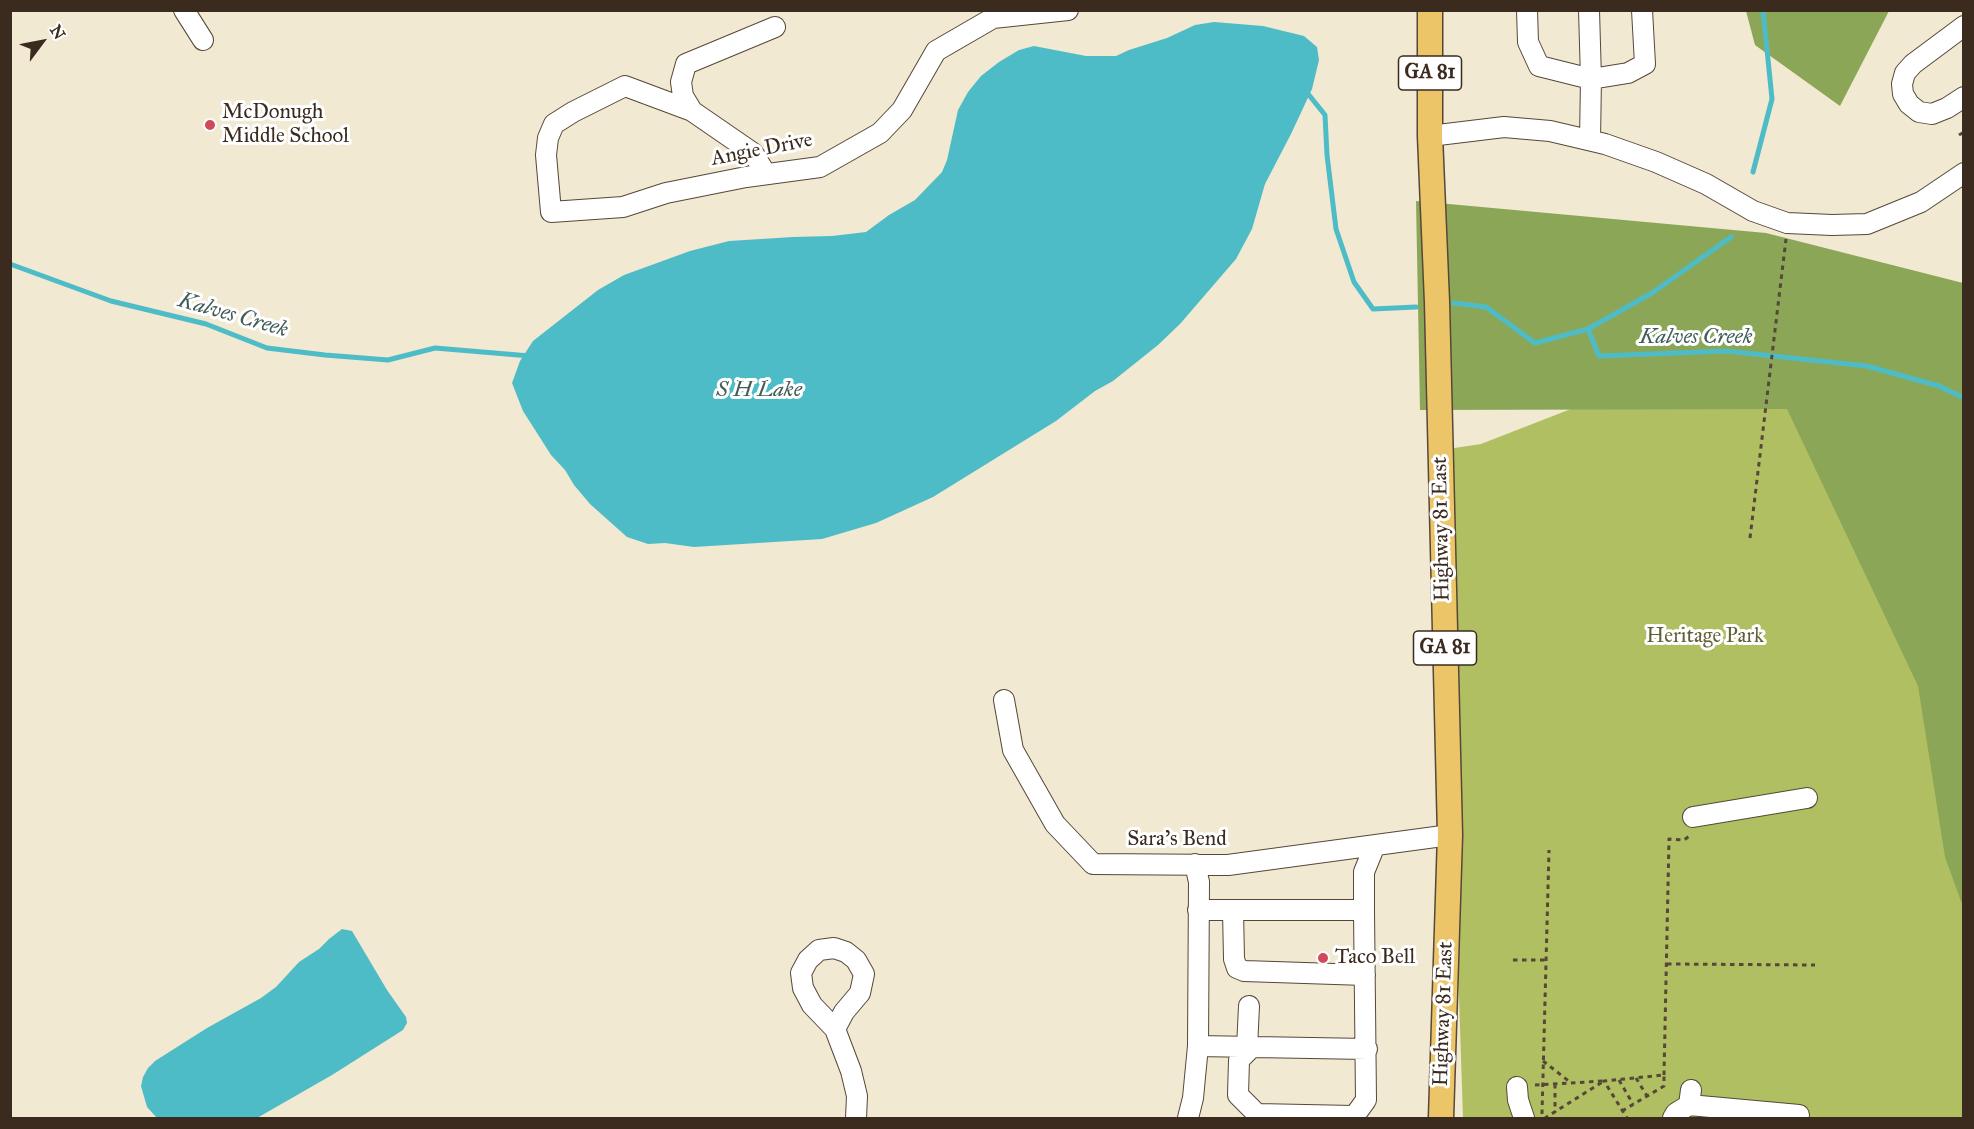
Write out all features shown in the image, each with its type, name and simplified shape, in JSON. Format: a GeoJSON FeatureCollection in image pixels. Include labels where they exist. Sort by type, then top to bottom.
{"type":"FeatureCollection","features":[{"type":"Feature","properties":{"kind":"main road","name":"Highway 81 East"},"geometry":{"type":"LineString","coordinates":[[1430,10],[1431,136],[1450,835],[1441,1119]]}},
{"type":"Feature","properties":{"kind":"street"},"geometry":{"type":"LineString","coordinates":[[184,10],[203,40]]}},
{"type":"Feature","properties":{"kind":"street","name":"Angie Drive"},"geometry":{"type":"LineString","coordinates":[[692,111],[625,86],[554,124],[548,138],[546,155],[551,212],[622,207],[666,193],[766,174],[820,167],[880,133],[902,110],[936,51],[993,18],[1068,10]]}},
{"type":"Feature","properties":{"kind":"street"},"geometry":{"type":"LineString","coordinates":[[1527,10],[1528,42],[1539,66],[1591,79],[1628,73],[1645,64],[1642,10]]}},
{"type":"Feature","properties":{"kind":"street"},"geometry":{"type":"LineString","coordinates":[[1589,10],[1590,141]]}},
{"type":"Feature","properties":{"kind":"street"},"geometry":{"type":"LineString","coordinates":[[1964,26],[1912,64],[1905,73],[1902,84],[1903,94],[1908,104],[1919,112],[1932,114],[1964,97]]}},
{"type":"Feature","properties":{"kind":"street"},"geometry":{"type":"LineString","coordinates":[[766,174],[753,153],[692,111],[683,96],[681,82],[686,64],[775,27]]}},
{"type":"Feature","properties":{"kind":"street"},"geometry":{"type":"LineString","coordinates":[[1431,136],[1504,127],[1550,131],[1656,162],[1706,184],[1753,211],[1787,223],[1867,224],[1921,202],[1964,173]]}},
{"type":"Feature","properties":{"kind":"street","name":"Sara's Bend"},"geometry":{"type":"LineString","coordinates":[[1004,700],[1013,750],[1055,824],[1093,864],[1228,865],[1450,835]]}},
{"type":"Feature","properties":{"kind":"street"},"geometry":{"type":"LineString","coordinates":[[1694,817],[1807,798]]}},
{"type":"Feature","properties":{"kind":"street"},"geometry":{"type":"LineString","coordinates":[[1249,1006],[1249,1048],[1239,1060],[1238,1095],[1257,1114],[1353,1117],[1366,1100],[1364,872],[1376,845]]}},
{"type":"Feature","properties":{"kind":"street"},"geometry":{"type":"LineString","coordinates":[[1346,849],[1364,872]]}},
{"type":"Feature","properties":{"kind":"street"},"geometry":{"type":"LineString","coordinates":[[1188,1119],[1193,1098],[1198,1046],[1198,882],[1195,864]]}},
{"type":"Feature","properties":{"kind":"street"},"geometry":{"type":"LineString","coordinates":[[1198,910],[1364,910]]}},
{"type":"Feature","properties":{"kind":"street"},"geometry":{"type":"LineString","coordinates":[[1233,910],[1234,959],[1237,968],[1244,971],[1365,975]]}},
{"type":"Feature","properties":{"kind":"street"},"geometry":{"type":"LineString","coordinates":[[835,1029],[851,1071],[857,1096],[856,1119]]}},
{"type":"Feature","properties":{"kind":"street"},"geometry":{"type":"LineString","coordinates":[[1198,1046],[1367,1049]]}},
{"type":"Feature","properties":{"kind":"street"},"geometry":{"type":"LineString","coordinates":[[1517,1087],[1518,1100],[1524,1119]]}},
{"type":"Feature","properties":{"kind":"street"},"geometry":{"type":"LineString","coordinates":[[1673,1119],[1690,1097],[1799,1114]]}},
{"type":"Feature","properties":{"kind":"path"},"geometry":{"type":"LineString","coordinates":[[1959,135],[1964,132]]}},
{"type":"Feature","properties":{"kind":"path"},"geometry":{"type":"LineString","coordinates":[[1750,538],[1787,236]]}},
{"type":"Feature","properties":{"kind":"path"},"geometry":{"type":"LineString","coordinates":[[1622,1111],[1664,1086],[1669,839]]}},
{"type":"Feature","properties":{"kind":"path"},"geometry":{"type":"LineString","coordinates":[[1549,850],[1542,1084],[1544,1119],[1604,1081]]}},
{"type":"Feature","properties":{"kind":"path"},"geometry":{"type":"LineString","coordinates":[[1513,960],[1546,960]]}},
{"type":"Feature","properties":{"kind":"path"},"geometry":{"type":"LineString","coordinates":[[1667,964],[1815,965]]}},
{"type":"Feature","properties":{"kind":"path"},"geometry":{"type":"LineString","coordinates":[[1543,1061],[1571,1083]]}},
{"type":"Feature","properties":{"kind":"path"},"geometry":{"type":"LineString","coordinates":[[1542,1084],[1664,1075]]}},
{"type":"Feature","properties":{"kind":"path"},"geometry":{"type":"LineString","coordinates":[[1636,1078],[1647,1096]]}},
{"type":"Feature","properties":{"kind":"path"},"geometry":{"type":"LineString","coordinates":[[1619,1080],[1634,1104]]}},
{"type":"Feature","properties":{"kind":"path"},"geometry":{"type":"LineString","coordinates":[[1604,1081],[1627,1119]]}},
{"type":"Feature","properties":{"kind":"path"},"geometry":{"type":"LineString","coordinates":[[1555,1084],[1556,1112]]}},
{"type":"Feature","properties":{"kind":"green space"},"geometry":{"type":"Polygon","coordinates":[[[1746,10],[1889,11],[1840,106],[1755,45],[1746,10]]]}},
{"type":"Feature","properties":{"kind":"green space"},"geometry":{"type":"Polygon","coordinates":[[[1416,201],[1766,233],[1963,283],[1963,907],[1945,857],[1918,686],[1787,409],[1420,410],[1416,201]]]}},
{"type":"Feature","properties":{"kind":"green space","name":"Heritage Park"},"geometry":{"type":"Polygon","coordinates":[[[1874,291],[1963,454],[1963,1118],[1463,1118],[1441,450],[1481,444],[1874,291]]]}},
{"type":"Feature","properties":{"kind":"water","name":"S H Lake"},"geometry":{"type":"Polygon","coordinates":[[[1214,22],[1263,26],[1304,36],[1317,47],[1319,60],[1312,89],[1265,184],[1252,229],[1236,259],[1180,324],[1113,381],[1095,391],[1056,421],[933,497],[876,523],[822,539],[694,547],[665,543],[648,544],[627,537],[590,504],[551,455],[523,411],[512,383],[520,361],[533,341],[598,290],[624,275],[690,251],[729,241],[866,232],[915,200],[942,172],[947,160],[958,110],[968,92],[981,76],[1019,50],[1034,46],[1086,56],[1116,56],[1167,38],[1195,25],[1214,22]]]}},
{"type":"Feature","properties":{"kind":"water"},"geometry":{"type":"Polygon","coordinates":[[[342,929],[352,931],[406,1017],[407,1023],[403,1030],[332,1075],[257,1118],[157,1118],[147,1107],[141,1086],[148,1068],[155,1061],[207,1028],[261,998],[276,987],[299,962],[319,949],[342,929]]]}},
{"type":"Feature","properties":{"kind":"waterway"},"geometry":{"type":"LineString","coordinates":[[1753,172],[1772,99],[1763,10]]}},
{"type":"Feature","properties":{"kind":"waterway","name":"Kalves Creek"},"geometry":{"type":"LineString","coordinates":[[1304,94],[1309,95],[1325,115],[1327,155],[1336,229],[1354,282],[1373,309],[1416,307]]}},
{"type":"Feature","properties":{"kind":"waterway"},"geometry":{"type":"LineString","coordinates":[[1454,303],[1486,307],[1535,343],[1588,329],[1652,293],[1731,237]]}},
{"type":"Feature","properties":{"kind":"waterway","name":"Kalves Creek"},"geometry":{"type":"LineString","coordinates":[[10,264],[111,301],[206,324],[267,348],[388,360],[435,348],[530,356]]}},
{"type":"Feature","properties":{"kind":"waterway","name":"Kalves Creek"},"geometry":{"type":"LineString","coordinates":[[1588,329],[1599,356],[1726,351],[1867,366],[1939,386],[1964,398]]}},
{"type":"Feature","properties":{"kind":"place","name":"McDonugh Middle School"},"geometry":{"type":"Point","coordinates":[210,125]}},
{"type":"Feature","properties":{"kind":"place","name":"Taco Bell"},"geometry":{"type":"Point","coordinates":[1323,958]}}]}
